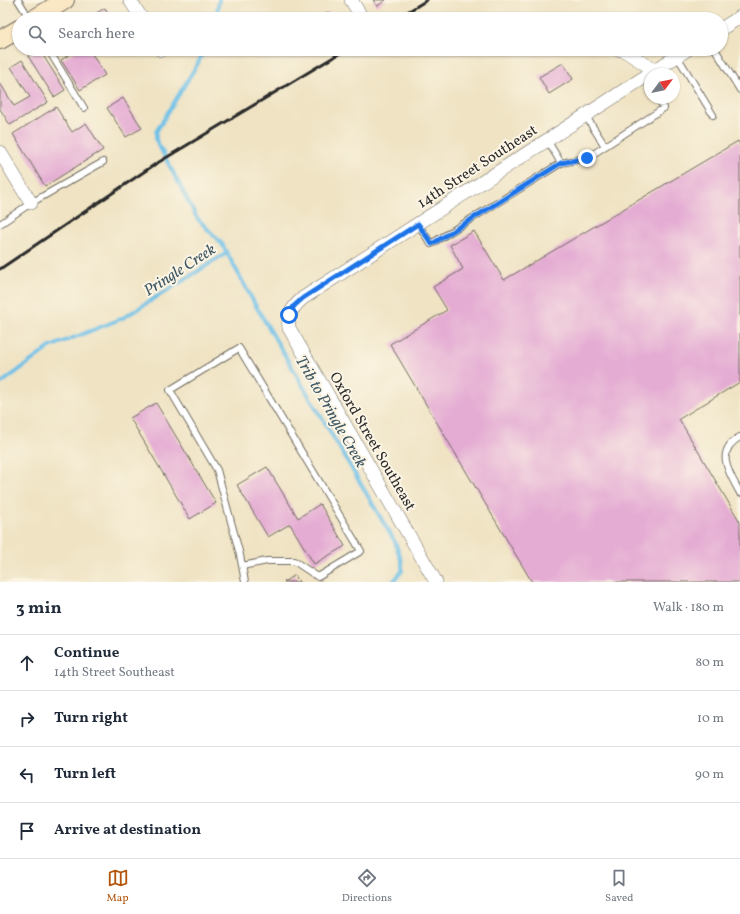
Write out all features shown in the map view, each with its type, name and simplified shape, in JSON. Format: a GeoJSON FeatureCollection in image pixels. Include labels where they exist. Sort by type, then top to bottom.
{"type":"FeatureCollection","features":[{"type":"Feature","properties":{"kind":"main road"},"geometry":{"type":"LineString","coordinates":[[45,12],[65,0]]}},
{"type":"Feature","properties":{"kind":"main road"},"geometry":{"type":"LineString","coordinates":[[0,40],[12,33]]}},
{"type":"Feature","properties":{"kind":"street"},"geometry":{"type":"LineString","coordinates":[[130,0],[138,12]]}},
{"type":"Feature","properties":{"kind":"street"},"geometry":{"type":"LineString","coordinates":[[351,0],[359,12]]}},
{"type":"Feature","properties":{"kind":"street"},"geometry":{"type":"LineString","coordinates":[[728,24],[740,17]]}},
{"type":"Feature","properties":{"kind":"street"},"geometry":{"type":"LineString","coordinates":[[630,56],[644,71]]}},
{"type":"Feature","properties":{"kind":"street","name":"14th Street Southeast"},"geometry":{"type":"LineString","coordinates":[[662,68],[677,56]]}},
{"type":"Feature","properties":{"kind":"street","name":"14th Street Southeast"},"geometry":{"type":"LineString","coordinates":[[289,315],[294,306],[303,298],[586,115],[644,81]]}},
{"type":"Feature","properties":{"kind":"street"},"geometry":{"type":"LineString","coordinates":[[0,152],[31,203]]}},
{"type":"Feature","properties":{"kind":"street","name":"Oxford Street Southeast"},"geometry":{"type":"LineString","coordinates":[[289,315],[289,328],[436,582]]}},
{"type":"Feature","properties":{"kind":"lane"},"geometry":{"type":"LineString","coordinates":[[18,0],[26,12]]}},
{"type":"Feature","properties":{"kind":"lane"},"geometry":{"type":"LineString","coordinates":[[52,56],[84,108]]}},
{"type":"Feature","properties":{"kind":"lane"},"geometry":{"type":"LineString","coordinates":[[677,56],[713,115]]}},
{"type":"Feature","properties":{"kind":"lane"},"geometry":{"type":"LineString","coordinates":[[719,56],[740,90]]}},
{"type":"Feature","properties":{"kind":"lane"},"geometry":{"type":"LineString","coordinates":[[418,224],[432,244],[561,163],[587,158],[664,108],[662,104]]}},
{"type":"Feature","properties":{"kind":"lane"},"geometry":{"type":"LineString","coordinates":[[586,115],[605,146]]}},
{"type":"Feature","properties":{"kind":"lane"},"geometry":{"type":"LineString","coordinates":[[547,140],[561,163]]}},
{"type":"Feature","properties":{"kind":"lane"},"geometry":{"type":"LineString","coordinates":[[1,221],[103,162]]}},
{"type":"Feature","properties":{"kind":"lane"},"geometry":{"type":"LineString","coordinates":[[242,566],[267,561],[294,561],[318,577],[361,551],[239,348],[170,390],[217,470],[245,582]]}},
{"type":"Feature","properties":{"kind":"lane"},"geometry":{"type":"LineString","coordinates":[[740,437],[731,442],[726,448],[726,470],[740,493]]}},
{"type":"Feature","properties":{"kind":"building"},"geometry":{"type":"Polygon","coordinates":[[[373,0],[386,0],[377,6],[373,0]]]}},
{"type":"Feature","properties":{"kind":"building"},"geometry":{"type":"Polygon","coordinates":[[[105,8],[108,12],[98,12],[105,8]]]}},
{"type":"Feature","properties":{"kind":"building"},"geometry":{"type":"Polygon","coordinates":[[[28,56],[43,56],[65,90],[54,97],[28,56]]]}},
{"type":"Feature","properties":{"kind":"building"},"geometry":{"type":"Polygon","coordinates":[[[68,56],[93,56],[105,75],[80,90],[61,60],[68,56]]]}},
{"type":"Feature","properties":{"kind":"building"},"geometry":{"type":"Polygon","coordinates":[[[22,60],[48,102],[10,125],[0,109],[0,83],[14,106],[30,97],[11,67],[22,60]]]}},
{"type":"Feature","properties":{"kind":"building"},"geometry":{"type":"Polygon","coordinates":[[[563,63],[573,79],[549,94],[539,77],[563,63]]]}},
{"type":"Feature","properties":{"kind":"building"},"geometry":{"type":"Polygon","coordinates":[[[123,98],[142,128],[126,137],[107,108],[123,98]]]}},
{"type":"Feature","properties":{"kind":"building"},"geometry":{"type":"Polygon","coordinates":[[[56,107],[72,132],[86,123],[103,150],[45,186],[13,134],[56,107]]]}},
{"type":"Feature","properties":{"kind":"building"},"geometry":{"type":"Polygon","coordinates":[[[738,141],[740,145],[740,382],[679,419],[740,522],[740,582],[532,582],[390,344],[447,310],[433,287],[463,269],[450,245],[474,231],[504,280],[738,141]]]}},
{"type":"Feature","properties":{"kind":"building"},"geometry":{"type":"Polygon","coordinates":[[[156,403],[216,503],[190,519],[130,418],[156,403]]]}},
{"type":"Feature","properties":{"kind":"building"},"geometry":{"type":"Polygon","coordinates":[[[267,467],[298,518],[320,504],[345,546],[314,564],[290,524],[268,537],[237,485],[267,467]]]}},
{"type":"Feature","properties":{"kind":"building"},"geometry":{"type":"Polygon","coordinates":[[[295,575],[299,582],[284,582],[295,575]]]}},
{"type":"Feature","properties":{"kind":"waterway","name":"Pringle Creek"},"geometry":{"type":"LineString","coordinates":[[217,12],[219,0]]}},
{"type":"Feature","properties":{"kind":"waterway","name":"Pringle Creek"},"geometry":{"type":"LineString","coordinates":[[0,384],[50,347],[123,318],[227,253],[222,244],[197,218],[156,140],[156,132],[202,56]]}},
{"type":"Feature","properties":{"kind":"waterway","name":"Trib to Pringle Creek"},"geometry":{"type":"LineString","coordinates":[[227,253],[257,308],[395,542],[402,563],[402,571],[393,582]]}},
{"type":"Feature","properties":{"kind":"railway"},"geometry":{"type":"LineString","coordinates":[[407,12],[427,0]]}},
{"type":"Feature","properties":{"kind":"railway"},"geometry":{"type":"LineString","coordinates":[[0,269],[154,165],[335,56]]}},
{"type":"Feature","properties":{"kind":"route"},"geometry":{"type":"LineString","coordinates":[[289,315],[294,306],[303,298],[418,224],[432,244],[561,163],[587,158]]}}]}
